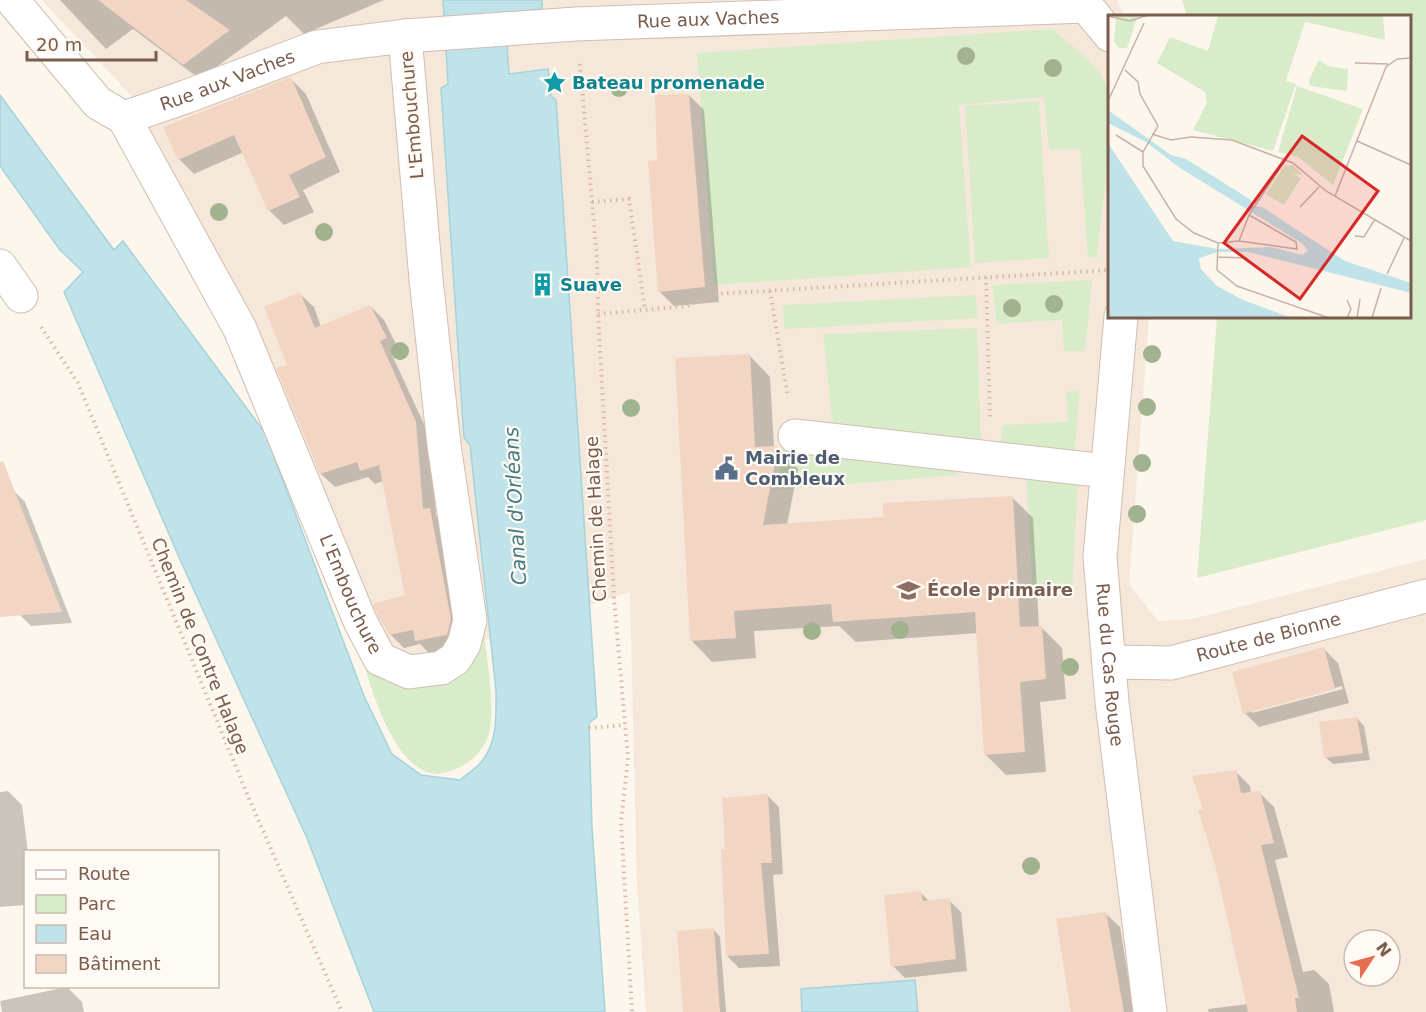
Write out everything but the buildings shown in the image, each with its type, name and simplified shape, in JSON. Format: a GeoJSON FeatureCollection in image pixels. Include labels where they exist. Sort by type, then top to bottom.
{"type":"FeatureCollection","features":[{"type":"Feature","properties":{"kind":"street"},"geometry":{"type":"LineString","coordinates":[[12,0],[98,103],[124,118]]}},
{"type":"Feature","properties":{"kind":"street"},"geometry":{"type":"LineString","coordinates":[[1088,3],[1108,32]]}},
{"type":"Feature","properties":{"kind":"street","name":"Rue aux Vaches"},"geometry":{"type":"LineString","coordinates":[[124,118],[317,47],[405,36],[561,25],[1088,3]]}},
{"type":"Feature","properties":{"kind":"street","name":"L'Embouchure"},"geometry":{"type":"LineString","coordinates":[[124,118],[240,329],[360,621],[380,659],[409,672],[441,669],[454,659],[464,644],[470,620],[444,445],[426,279],[405,36]]}},
{"type":"Feature","properties":{"kind":"street"},"geometry":{"type":"LineString","coordinates":[[0,266],[21,296]]}},
{"type":"Feature","properties":{"kind":"street","name":"Rue du Cas Rouge"},"geometry":{"type":"LineString","coordinates":[[1121,318],[1100,557],[1112,702],[1150,1012]]}},
{"type":"Feature","properties":{"kind":"street"},"geometry":{"type":"LineString","coordinates":[[795,436],[1089,469]]}},
{"type":"Feature","properties":{"kind":"street","name":"Route de Bionne"},"geometry":{"type":"LineString","coordinates":[[1110,662],[1171,663],[1426,596]]}},
{"type":"Feature","properties":{"kind":"path","name":"Chemin de Halage"},"geometry":{"type":"LineString","coordinates":[[561,25],[591,202],[597,259],[614,598],[628,758],[621,822],[632,1012]]}},
{"type":"Feature","properties":{"kind":"path"},"geometry":{"type":"LineString","coordinates":[[591,202],[629,199],[645,310]]}},
{"type":"Feature","properties":{"kind":"path"},"geometry":{"type":"LineString","coordinates":[[598,314],[687,306],[713,294],[1108,270]]}},
{"type":"Feature","properties":{"kind":"path"},"geometry":{"type":"LineString","coordinates":[[986,278],[991,459]]}},
{"type":"Feature","properties":{"kind":"path"},"geometry":{"type":"LineString","coordinates":[[770,291],[795,436]]}},
{"type":"Feature","properties":{"kind":"path","name":"Chemin de Contre Halage"},"geometry":{"type":"LineString","coordinates":[[21,296],[78,383],[245,790],[342,1012]]}},
{"type":"Feature","properties":{"kind":"path"},"geometry":{"type":"LineString","coordinates":[[589,728],[624,725]]}},
{"type":"Feature","properties":{"kind":"shaded area"},"geometry":{"type":"Polygon","coordinates":[[[42,0],[1117,0],[1124,15],[1108,15],[1108,318],[1149,318],[1129,584],[1158,621],[1192,619],[1426,559],[1426,1012],[646,1012],[637,885],[630,592],[450,651],[408,658],[362,648],[133,98],[42,0]]]}},
{"type":"Feature","properties":{"kind":"green space"},"geometry":{"type":"Polygon","coordinates":[[[1182,0],[1426,0],[1426,520],[1197,578],[1217,318],[1411,318],[1411,15],[1187,15],[1182,0]]]}},
{"type":"Feature","properties":{"kind":"green space"},"geometry":{"type":"Polygon","coordinates":[[[1053,29],[1092,64],[1103,78],[1107,92],[1108,148],[1097,257],[1088,258],[1080,149],[1049,150],[1044,97],[959,105],[971,267],[714,285],[697,53],[1053,29]]]}},
{"type":"Feature","properties":{"kind":"green space"},"geometry":{"type":"Polygon","coordinates":[[[1039,101],[1049,258],[975,263],[965,106],[1039,101]]]}},
{"type":"Feature","properties":{"kind":"green space"},"geometry":{"type":"Polygon","coordinates":[[[1092,280],[1085,351],[1064,351],[1062,320],[997,324],[992,285],[1092,280]]]}},
{"type":"Feature","properties":{"kind":"green space"},"geometry":{"type":"Polygon","coordinates":[[[976,295],[977,318],[784,329],[783,305],[976,295]]]}},
{"type":"Feature","properties":{"kind":"green space"},"geometry":{"type":"Polygon","coordinates":[[[977,328],[981,444],[833,428],[823,334],[977,328]]]}},
{"type":"Feature","properties":{"kind":"green space"},"geometry":{"type":"Polygon","coordinates":[[[1080,391],[1074,457],[1000,449],[1002,425],[1068,422],[1066,392],[1080,391]]]}},
{"type":"Feature","properties":{"kind":"green space"},"geometry":{"type":"Polygon","coordinates":[[[783,449],[881,464],[955,470],[957,475],[777,490],[783,449]]]}},
{"type":"Feature","properties":{"kind":"green space"},"geometry":{"type":"Polygon","coordinates":[[[1026,475],[1078,481],[1072,592],[1033,593],[1026,475]]]}},
{"type":"Feature","properties":{"kind":"green space"},"geometry":{"type":"Polygon","coordinates":[[[484,633],[491,702],[490,729],[487,739],[477,755],[456,769],[436,774],[420,769],[406,757],[394,741],[384,721],[358,645],[390,676],[484,633]]]}},
{"type":"Feature","properties":{"kind":"water","name":"Canal d'Orléans"},"geometry":{"type":"Polygon","coordinates":[[[443,0],[542,0],[542,9],[505,14],[509,74],[548,69],[551,96],[556,100],[597,717],[589,723],[592,828],[605,1012],[374,1012],[307,838],[182,564],[64,292],[83,272],[60,250],[0,166],[0,95],[114,250],[123,241],[265,433],[364,696],[392,754],[421,775],[460,780],[480,764],[491,745],[495,727],[496,691],[470,445],[464,438],[441,88],[448,84],[443,0]]]}},
{"type":"Feature","properties":{"kind":"water"},"geometry":{"type":"Polygon","coordinates":[[[915,980],[918,1012],[802,1012],[801,989],[915,980]]]}},
{"type":"Feature","properties":{"kind":"place","name":"Bateau promenade"},"geometry":{"type":"Point","coordinates":[554,83]}},
{"type":"Feature","properties":{"kind":"place","name":"Suave"},"geometry":{"type":"Point","coordinates":[542,285]}},
{"type":"Feature","properties":{"kind":"place","name":"Mairie de Combleux"},"geometry":{"type":"Point","coordinates":[727,468]}},
{"type":"Feature","properties":{"kind":"place","name":"École primaire"},"geometry":{"type":"Point","coordinates":[909,590]}}]}
